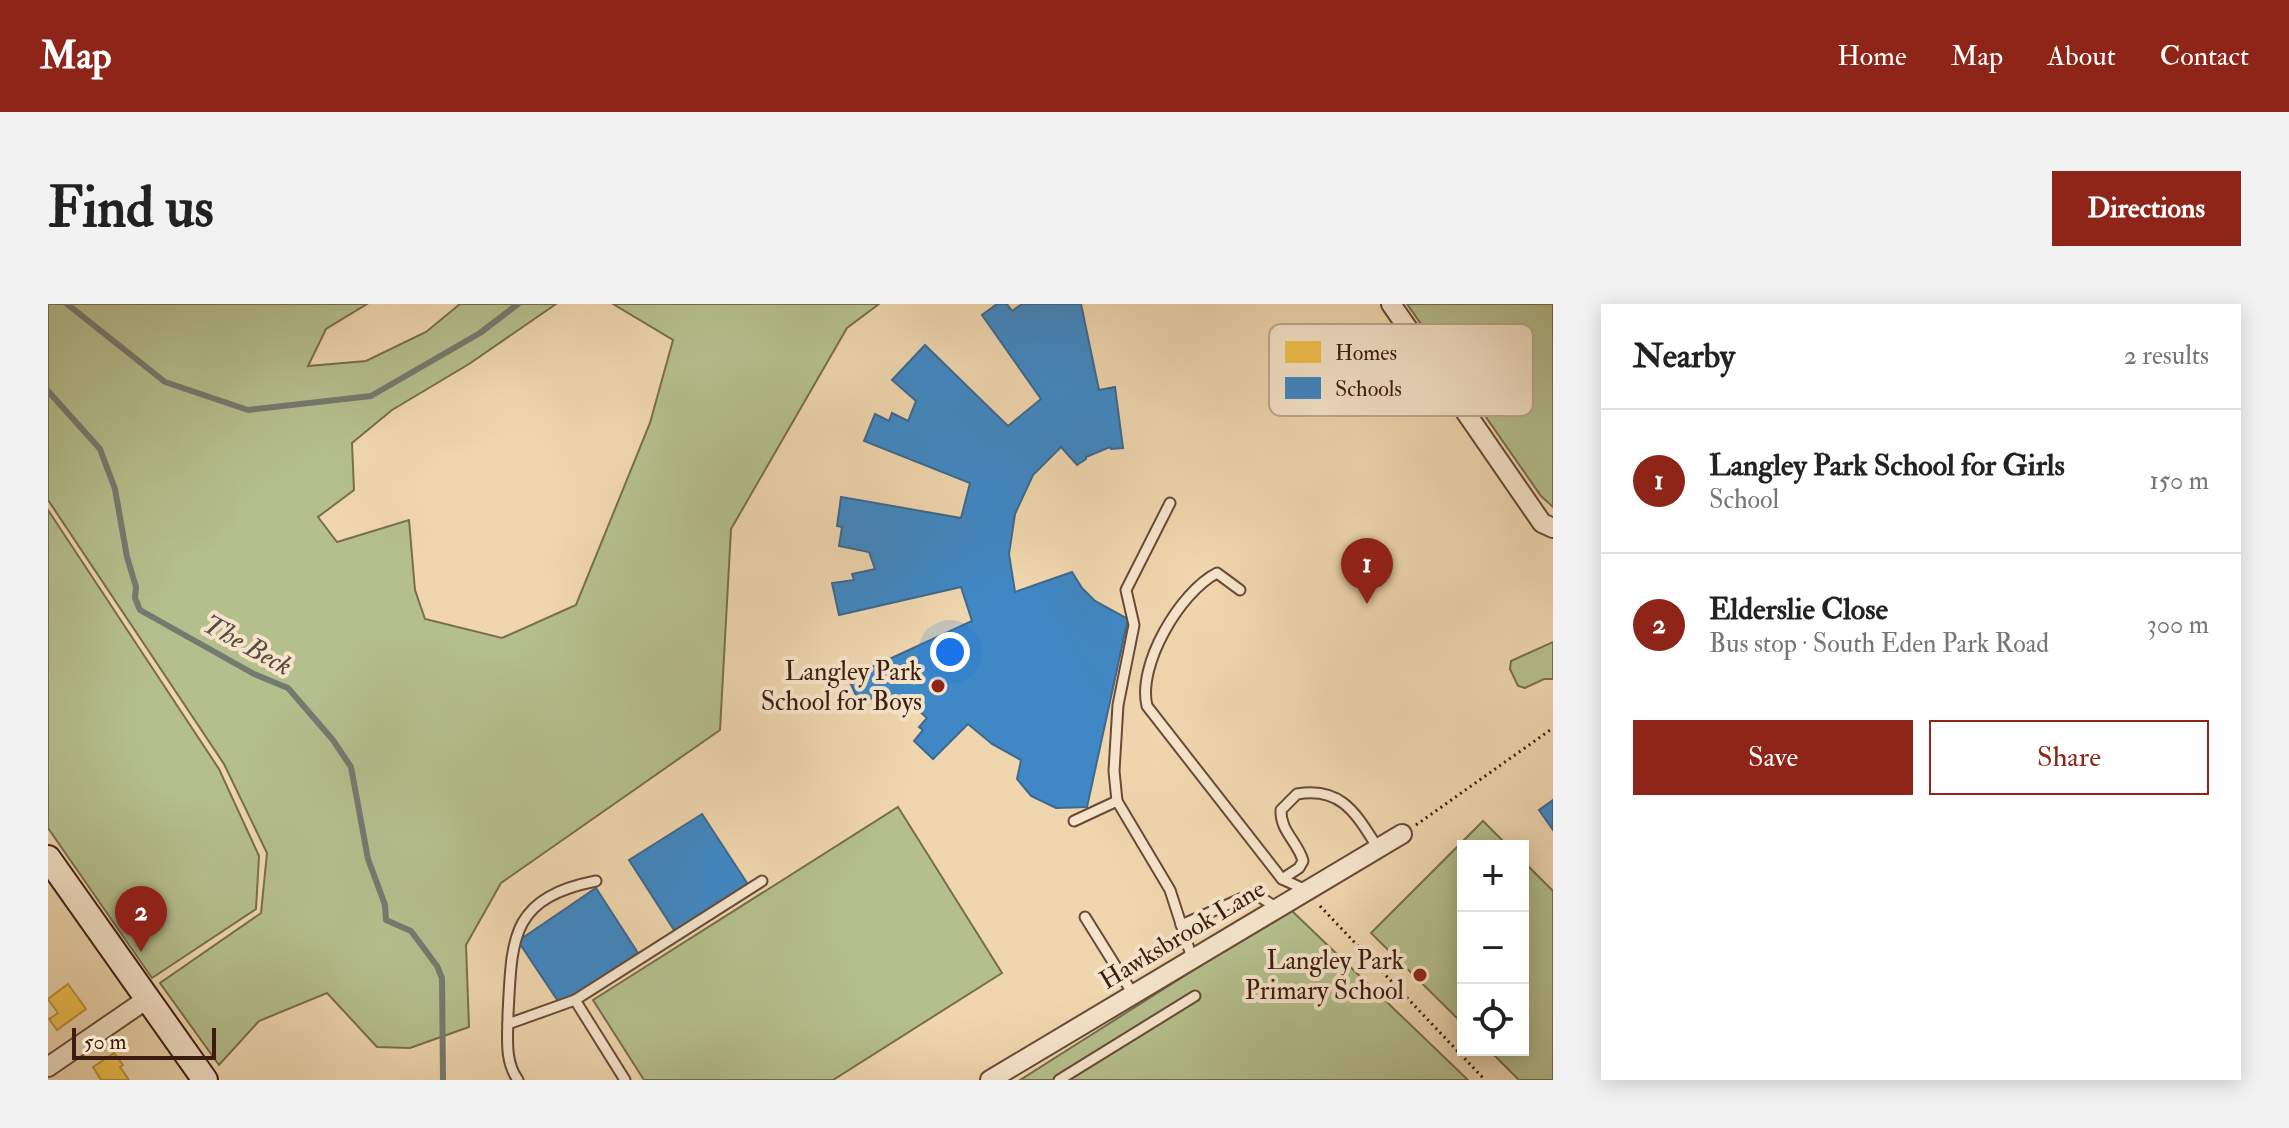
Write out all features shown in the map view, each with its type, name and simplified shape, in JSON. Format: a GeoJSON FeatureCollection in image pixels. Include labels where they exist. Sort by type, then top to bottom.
{"type":"FeatureCollection","features":[{"type":"Feature","properties":{"kind":"main road"},"geometry":{"type":"LineString","coordinates":[[48,858],[205,1080]]}},
{"type":"Feature","properties":{"kind":"street"},"geometry":{"type":"LineString","coordinates":[[1391,304],[1405,324]]}},
{"type":"Feature","properties":{"kind":"street"},"geometry":{"type":"LineString","coordinates":[[1468,416],[1542,523],[1553,528]]}},
{"type":"Feature","properties":{"kind":"street","name":"Hawksbrook Lane"},"geometry":{"type":"LineString","coordinates":[[990,1080],[1402,834]]}},
{"type":"Feature","properties":{"kind":"street"},"geometry":{"type":"LineString","coordinates":[[48,1067],[147,999]]}},
{"type":"Feature","properties":{"kind":"lane"},"geometry":{"type":"LineString","coordinates":[[1170,503],[1126,590],[1134,625],[1118,705],[1114,771],[1117,801],[1170,890],[1192,958]]}},
{"type":"Feature","properties":{"kind":"lane"},"geometry":{"type":"LineString","coordinates":[[1240,590],[1217,573],[1199,587],[1169,624],[1145,677],[1147,706],[1282,879],[1306,890]]}},
{"type":"Feature","properties":{"kind":"lane"},"geometry":{"type":"LineString","coordinates":[[1282,879],[1299,868],[1303,861],[1281,819],[1281,810],[1297,794],[1318,794],[1347,803],[1378,848]]}},
{"type":"Feature","properties":{"kind":"lane"},"geometry":{"type":"LineString","coordinates":[[1074,821],[1117,801]]}},
{"type":"Feature","properties":{"kind":"lane"},"geometry":{"type":"LineString","coordinates":[[518,1080],[508,1056],[511,952],[516,935],[537,904],[549,895],[574,885],[596,881]]}},
{"type":"Feature","properties":{"kind":"lane"},"geometry":{"type":"LineString","coordinates":[[508,1024],[575,1000],[762,881]]}},
{"type":"Feature","properties":{"kind":"lane"},"geometry":{"type":"LineString","coordinates":[[1181,925],[1254,893],[1277,908]]}},
{"type":"Feature","properties":{"kind":"lane"},"geometry":{"type":"LineString","coordinates":[[1085,917],[1133,994]]}},
{"type":"Feature","properties":{"kind":"lane"},"geometry":{"type":"LineString","coordinates":[[1059,1080],[1195,996]]}},
{"type":"Feature","properties":{"kind":"lane"},"geometry":{"type":"LineString","coordinates":[[575,1000],[625,1080]]}},
{"type":"Feature","properties":{"kind":"path"},"geometry":{"type":"LineString","coordinates":[[1402,834],[1553,728]]}},
{"type":"Feature","properties":{"kind":"path"},"geometry":{"type":"LineString","coordinates":[[1306,890],[1485,1080]]}},
{"type":"Feature","properties":{"kind":"green space"},"geometry":{"type":"Polygon","coordinates":[[[48,304],[367,304],[326,329],[308,366],[366,361],[426,332],[460,304],[556,304],[469,364],[392,410],[352,443],[354,490],[318,517],[337,542],[409,520],[415,590],[425,619],[502,638],[576,605],[650,423],[673,340],[613,304],[879,304],[847,328],[731,529],[720,730],[501,883],[466,945],[469,1027],[410,1048],[377,1047],[327,993],[259,1021],[219,1065],[160,983],[261,913],[267,853],[224,764],[48,500],[48,304]]]}},
{"type":"Feature","properties":{"kind":"green space"},"geometry":{"type":"Polygon","coordinates":[[[1407,304],[1553,304],[1553,507],[1541,496],[1485,416],[1533,416],[1533,324],[1421,324],[1407,304]]]}},
{"type":"Feature","properties":{"kind":"green space"},"geometry":{"type":"Polygon","coordinates":[[[48,510],[219,769],[259,856],[256,909],[152,978],[48,828],[48,510]]]}},
{"type":"Feature","properties":{"kind":"green space"},"geometry":{"type":"Polygon","coordinates":[[[1553,642],[1553,679],[1544,679],[1525,688],[1518,686],[1510,669],[1511,661],[1553,642]]]}},
{"type":"Feature","properties":{"kind":"green space"},"geometry":{"type":"Polygon","coordinates":[[[898,807],[1002,973],[833,1080],[644,1080],[593,1000],[898,807]]]}},
{"type":"Feature","properties":{"kind":"green space"},"geometry":{"type":"Polygon","coordinates":[[[1483,821],[1502,840],[1464,840],[1483,821]]]}},
{"type":"Feature","properties":{"kind":"green space"},"geometry":{"type":"Polygon","coordinates":[[[1457,847],[1457,1018],[1371,933],[1457,847]]]}},
{"type":"Feature","properties":{"kind":"green space"},"geometry":{"type":"Polygon","coordinates":[[[1529,867],[1553,891],[1553,1080],[1519,1080],[1495,1056],[1529,1056],[1529,867]]]}},
{"type":"Feature","properties":{"kind":"green space"},"geometry":{"type":"Polygon","coordinates":[[[1290,909],[1468,1080],[1020,1080],[1290,909]]]}},
{"type":"Feature","properties":{"kind":"building: Homes"},"geometry":{"type":"Polygon","coordinates":[[[68,984],[86,1009],[57,1030],[49,1019],[58,1013],[48,999],[68,984]]]}},
{"type":"Feature","properties":{"kind":"building: Homes"},"geometry":{"type":"Polygon","coordinates":[[[114,1053],[129,1080],[101,1080],[93,1067],[114,1053]]]}},
{"type":"Feature","properties":{"kind":"building: Schools"},"geometry":{"type":"Polygon","coordinates":[[[997,304],[1007,304],[1012,311],[1022,304],[1081,304],[1099,390],[1115,387],[1123,448],[1110,447],[1086,457],[1077,465],[1061,447],[1033,475],[1015,514],[1009,554],[1015,592],[1072,572],[1095,601],[1128,619],[1087,807],[1056,808],[1031,796],[1017,779],[1021,760],[992,744],[968,724],[933,759],[914,741],[923,730],[919,727],[927,718],[908,701],[882,713],[874,697],[860,704],[848,678],[972,621],[961,587],[839,615],[832,583],[854,580],[852,574],[875,569],[869,552],[839,546],[842,527],[837,526],[841,497],[961,518],[970,483],[864,441],[875,414],[889,421],[892,413],[908,421],[916,401],[892,380],[925,345],[1008,426],[1041,399],[982,315],[997,304]]]}},
{"type":"Feature","properties":{"kind":"building: Schools"},"geometry":{"type":"Polygon","coordinates":[[[1553,800],[1553,830],[1539,810],[1553,800]]]}},
{"type":"Feature","properties":{"kind":"building: Schools"},"geometry":{"type":"Polygon","coordinates":[[[702,814],[749,886],[676,933],[629,860],[702,814]]]}},
{"type":"Feature","properties":{"kind":"building: Schools"},"geometry":{"type":"Polygon","coordinates":[[[596,888],[638,953],[560,1004],[518,941],[596,888]]]}},
{"type":"Feature","properties":{"kind":"waterway"},"geometry":{"type":"LineString","coordinates":[[67,304],[165,382],[248,410],[371,396],[480,333],[518,304]]}},
{"type":"Feature","properties":{"kind":"waterway","name":"The Beck"},"geometry":{"type":"LineString","coordinates":[[48,391],[100,449],[115,489],[127,557],[136,587],[135,598],[140,610],[254,674],[288,688],[333,740],[351,767],[368,859],[385,905],[386,920],[411,931],[437,966],[442,978],[443,1080]]}},
{"type":"Feature","properties":{"kind":"place","name":"Langley Park School for Girls"},"geometry":{"type":"Point","coordinates":[1367,604]}},
{"type":"Feature","properties":{"kind":"place","name":"Langley Park School for Boys"},"geometry":{"type":"Point","coordinates":[938,686]}},
{"type":"Feature","properties":{"kind":"place","name":"Elderslie Close"},"geometry":{"type":"Point","coordinates":[141,952]}},
{"type":"Feature","properties":{"kind":"place","name":"Langley Park Primary School"},"geometry":{"type":"Point","coordinates":[1420,975]}}]}
